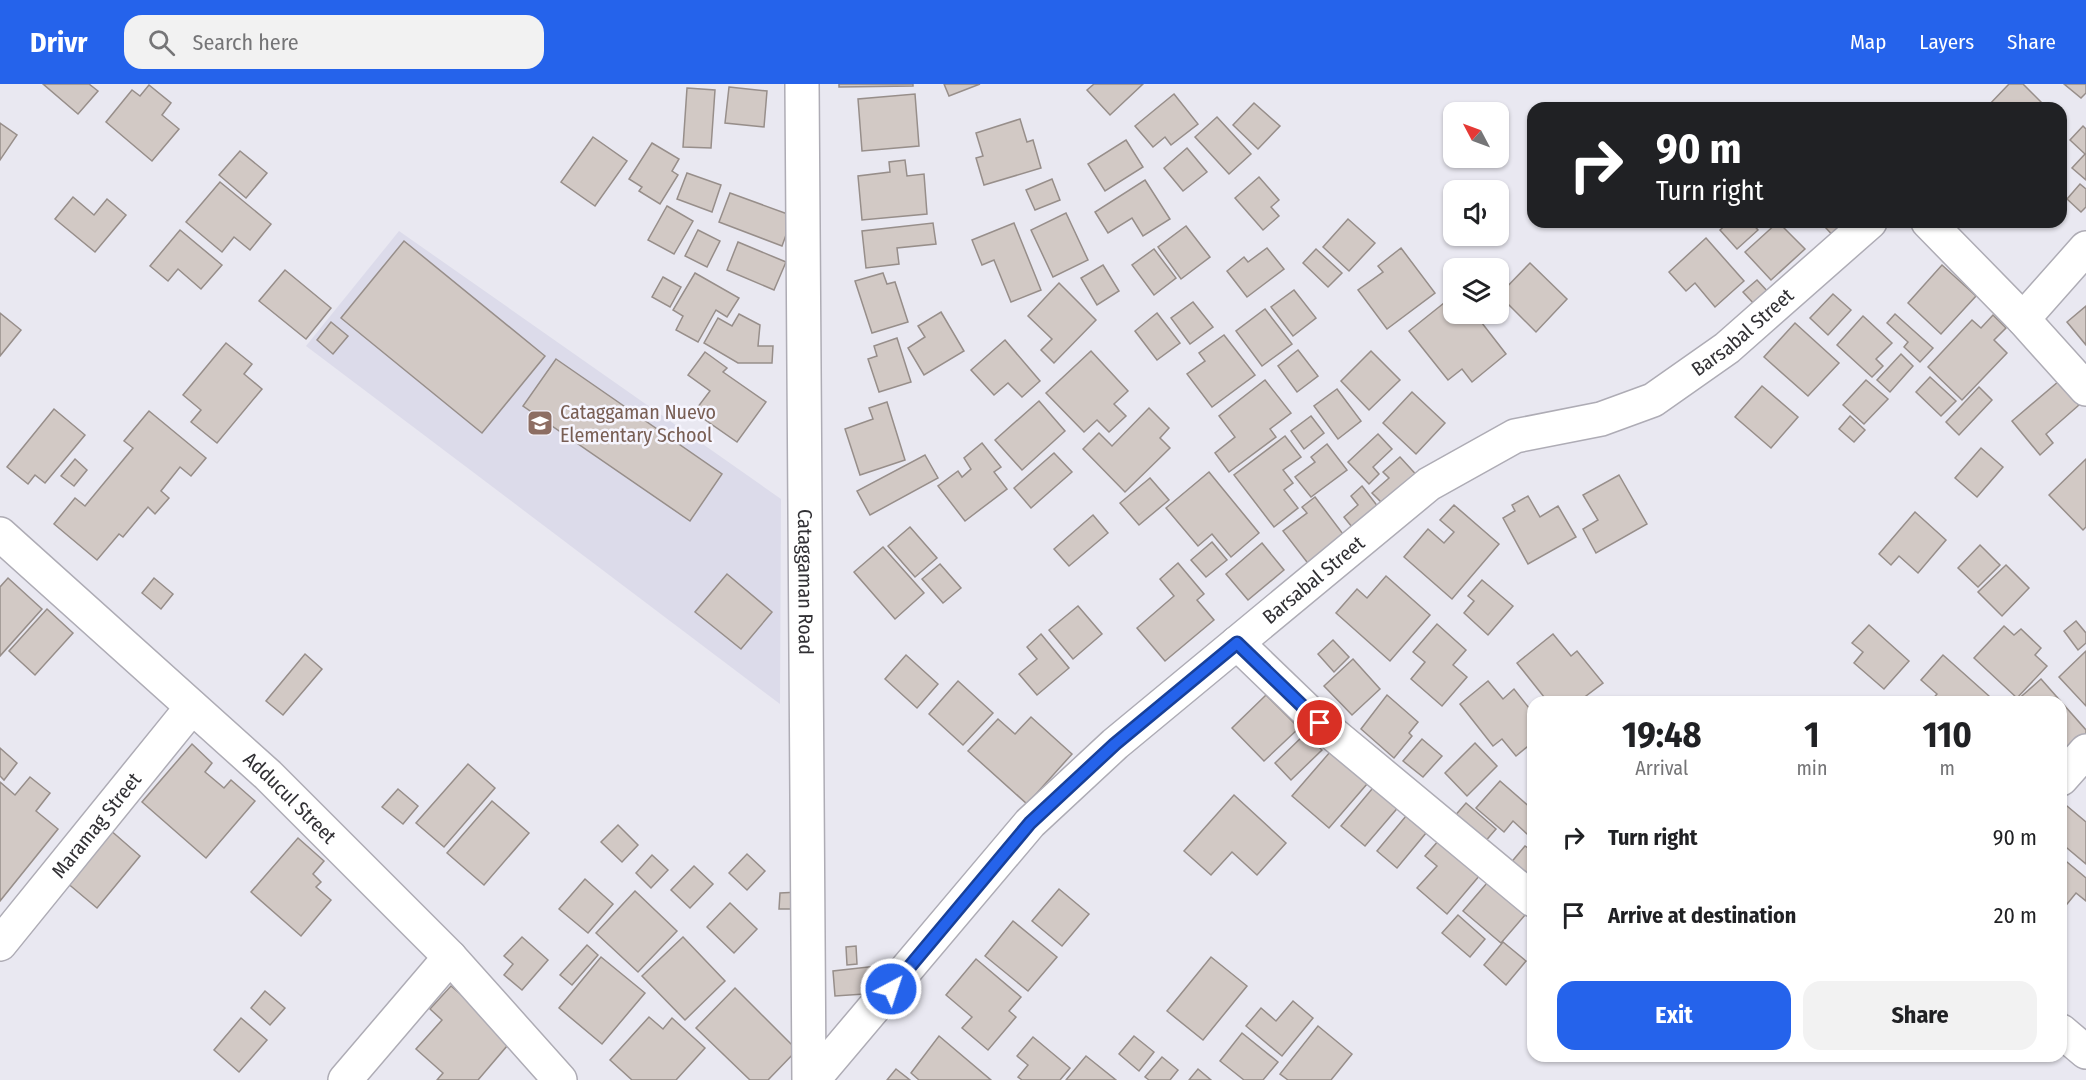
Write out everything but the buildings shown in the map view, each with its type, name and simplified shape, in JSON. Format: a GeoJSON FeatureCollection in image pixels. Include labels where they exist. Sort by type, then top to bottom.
{"type":"FeatureCollection","features":[{"type":"Feature","properties":{"kind":"street","name":"Cataggaman Road"},"geometry":{"type":"LineString","coordinates":[[802,84],[811,1080]]}},
{"type":"Feature","properties":{"kind":"street","name":"Barsabal Street"},"geometry":{"type":"LineString","coordinates":[[811,1080],[1030,823],[1115,744],[1429,484],[1515,436],[1601,419],[1653,400],[1727,348],[1863,228]]}},
{"type":"Feature","properties":{"kind":"street"},"geometry":{"type":"LineString","coordinates":[[1934,228],[2023,318],[2086,389]]}},
{"type":"Feature","properties":{"kind":"street"},"geometry":{"type":"LineString","coordinates":[[2023,318],[2086,248]]}},
{"type":"Feature","properties":{"kind":"street","name":"Adducul Street"},"geometry":{"type":"LineString","coordinates":[[0,534],[268,775],[450,957],[560,1080]]}},
{"type":"Feature","properties":{"kind":"street"},"geometry":{"type":"LineString","coordinates":[[1237,643],[1320,723],[1527,895]]}},
{"type":"Feature","properties":{"kind":"street","name":"Maramag Street"},"geometry":{"type":"LineString","coordinates":[[0,944],[192,707]]}},
{"type":"Feature","properties":{"kind":"street"},"geometry":{"type":"LineString","coordinates":[[2067,773],[2086,752]]}},
{"type":"Feature","properties":{"kind":"street"},"geometry":{"type":"LineString","coordinates":[[345,1080],[450,957]]}},
{"type":"Feature","properties":{"kind":"street"},"geometry":{"type":"LineString","coordinates":[[2067,1036],[2086,1052]]}},
{"type":"Feature","properties":{"kind":"shaded area","name":"Cataggaman Nuevo Elementary School"},"geometry":{"type":"Polygon","coordinates":[[[399,231],[781,499],[780,704],[306,346],[399,231]]]}},
{"type":"Feature","properties":{"kind":"place","name":"Cataggaman Nuevo Elementary School"},"geometry":{"type":"Point","coordinates":[540,423]}},
{"type":"Feature","properties":{"kind":"route"},"geometry":{"type":"LineString","coordinates":[[891,989],[1030,823],[1115,744],[1237,643],[1320,723]]}}]}
